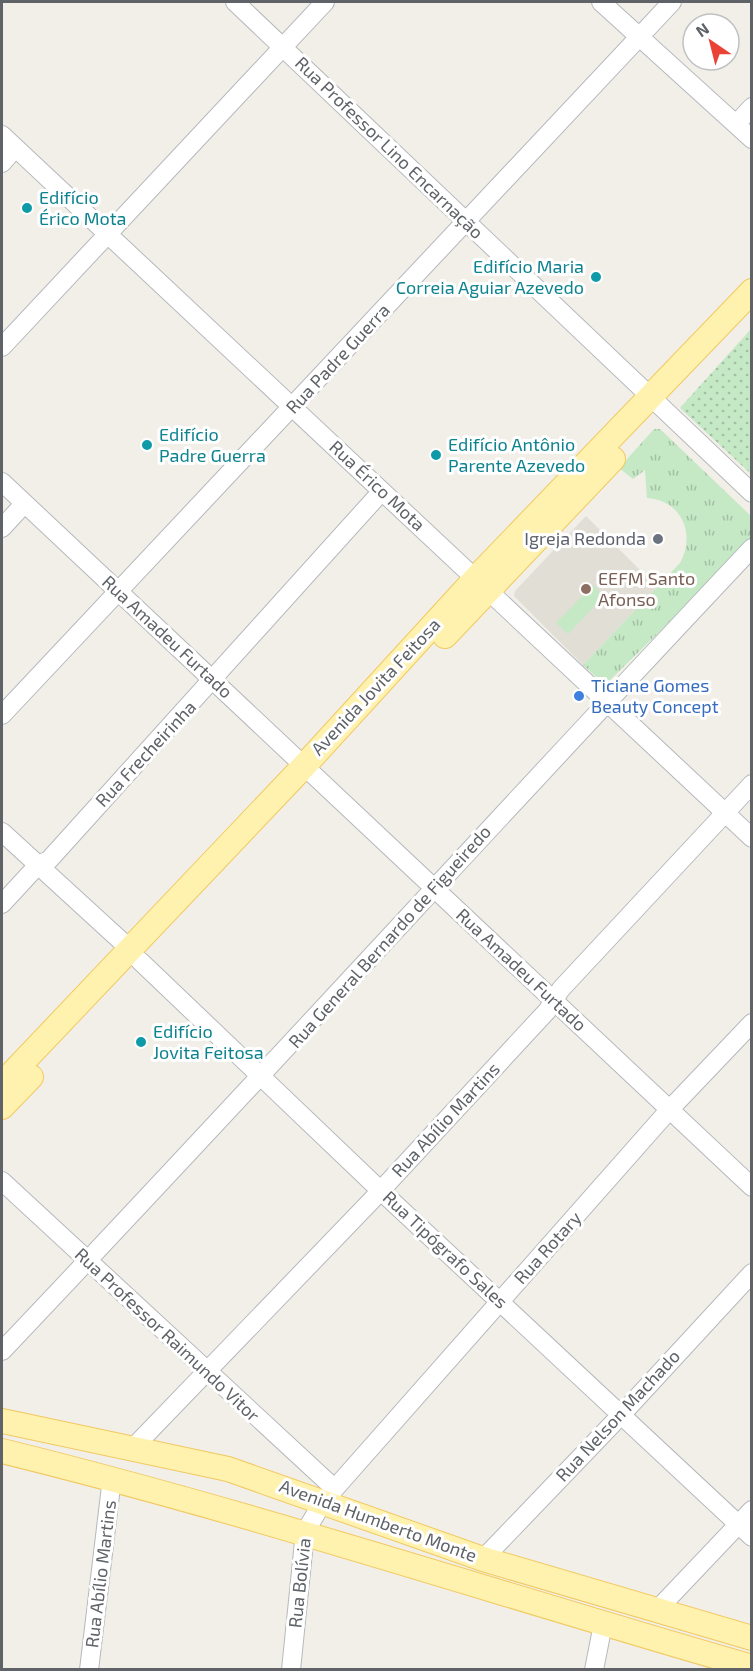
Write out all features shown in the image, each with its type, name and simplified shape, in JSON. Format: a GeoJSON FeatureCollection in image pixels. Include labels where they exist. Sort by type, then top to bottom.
{"type":"FeatureCollection","features":[{"type":"Feature","properties":{"kind":"main road","name":"Avenida Jovita Feitosa"},"geometry":{"type":"LineString","coordinates":[[2,1107],[135,956],[656,401],[752,291]]}},
{"type":"Feature","properties":{"kind":"main road","name":"Avenida Jovita Feitosa"},"geometry":{"type":"LineString","coordinates":[[656,401],[752,314]]}},
{"type":"Feature","properties":{"kind":"main road","name":"Avenida Jovita Feitosa"},"geometry":{"type":"LineString","coordinates":[[2,1084],[135,956]]}},
{"type":"Feature","properties":{"kind":"main road","name":"Avenida Humberto Monte"},"geometry":{"type":"LineString","coordinates":[[2,1421],[228,1469],[328,1495],[483,1559],[752,1638]]}},
{"type":"Feature","properties":{"kind":"main road","name":"Avenida Humberto Monte"},"geometry":{"type":"LineString","coordinates":[[2,1451],[112,1478],[305,1532],[603,1624],[706,1662],[752,1666]]}},
{"type":"Feature","properties":{"kind":"street","name":"Rua Professor Lino Encarnação"},"geometry":{"type":"LineString","coordinates":[[235,2],[752,493]]}},
{"type":"Feature","properties":{"kind":"street"},"geometry":{"type":"LineString","coordinates":[[2,346],[325,2]]}},
{"type":"Feature","properties":{"kind":"street"},"geometry":{"type":"LineString","coordinates":[[601,2],[752,139]]}},
{"type":"Feature","properties":{"kind":"street","name":"Rua Padre Guerra"},"geometry":{"type":"LineString","coordinates":[[2,715],[672,2]]}},
{"type":"Feature","properties":{"kind":"street"},"geometry":{"type":"LineString","coordinates":[[736,124],[752,107]]}},
{"type":"Feature","properties":{"kind":"street","name":"Rua Érico Mota"},"geometry":{"type":"LineString","coordinates":[[2,135],[106,235],[483,584],[752,838]]}},
{"type":"Feature","properties":{"kind":"street"},"geometry":{"type":"LineString","coordinates":[[2,163],[15,148]]}},
{"type":"Feature","properties":{"kind":"street","name":"Rua Amadeu Furtado"},"geometry":{"type":"LineString","coordinates":[[2,482],[752,1187]]}},
{"type":"Feature","properties":{"kind":"street","name":"Rua Frecheirinha"},"geometry":{"type":"LineString","coordinates":[[2,904],[38,866],[49,860],[214,681],[382,491]]}},
{"type":"Feature","properties":{"kind":"street"},"geometry":{"type":"LineString","coordinates":[[2,528],[24,504]]}},
{"type":"Feature","properties":{"kind":"street","name":"Rua General Bernardo de Figueiredo"},"geometry":{"type":"LineString","coordinates":[[2,1351],[263,1076],[607,701],[752,548]]}},
{"type":"Feature","properties":{"kind":"street","name":"Rua Abílio Martins"},"geometry":{"type":"LineString","coordinates":[[132,1449],[381,1191],[554,1001],[559,991],[752,784]]}},
{"type":"Feature","properties":{"kind":"street","name":"Rua Tipógrafo Sales"},"geometry":{"type":"LineString","coordinates":[[2,832],[263,1076],[381,1191],[752,1537]]}},
{"type":"Feature","properties":{"kind":"street","name":"Rua Rotary"},"geometry":{"type":"LineString","coordinates":[[328,1495],[670,1110],[752,1023]]}},
{"type":"Feature","properties":{"kind":"street","name":"Rua Professor Raimundo Vitor"},"geometry":{"type":"LineString","coordinates":[[2,1181],[206,1370],[328,1495]]}},
{"type":"Feature","properties":{"kind":"street","name":"Rua Nelson Machado"},"geometry":{"type":"LineString","coordinates":[[483,1559],[622,1414],[752,1272]]}},
{"type":"Feature","properties":{"kind":"street","name":"Rua Abílio Martins"},"geometry":{"type":"LineString","coordinates":[[89,1670],[112,1478]]}},
{"type":"Feature","properties":{"kind":"street","name":"Rua Bolívia"},"geometry":{"type":"LineString","coordinates":[[291,1670],[305,1532],[328,1495]]}},
{"type":"Feature","properties":{"kind":"street"},"geometry":{"type":"LineString","coordinates":[[658,1609],[752,1510]]}},
{"type":"Feature","properties":{"kind":"street"},"geometry":{"type":"LineString","coordinates":[[594,1670],[603,1624]]}},
{"type":"Feature","properties":{"kind":"shaded area","name":"EEFM Santo Afonso"},"geometry":{"type":"Polygon","coordinates":[[[586,516],[657,587],[583,665],[514,596],[515,591],[586,516]]]}},
{"type":"Feature","properties":{"kind":"green space"},"geometry":{"type":"Polygon","coordinates":[[[751,329],[751,474],[680,408],[751,329]]]}},
{"type":"Feature","properties":{"kind":"green space"},"geometry":{"type":"Polygon","coordinates":[[[654,429],[660,429],[751,516],[751,542],[605,685],[583,665],[680,563],[685,552],[687,541],[683,521],[669,505],[647,498],[645,470],[633,479],[619,468],[654,429]]]}},
{"type":"Feature","properties":{"kind":"green space"},"geometry":{"type":"Polygon","coordinates":[[[593,585],[604,596],[568,634],[556,623],[593,585]]]}},
{"type":"Feature","properties":{"kind":"place","name":"Edifício Érico Mota"},"geometry":{"type":"Point","coordinates":[27,208]}},
{"type":"Feature","properties":{"kind":"place","name":"Edifício Maria Correia Aguiar Azevedo"},"geometry":{"type":"Point","coordinates":[596,277]}},
{"type":"Feature","properties":{"kind":"place","name":"Edifício Padre Guerra"},"geometry":{"type":"Point","coordinates":[147,445]}},
{"type":"Feature","properties":{"kind":"place","name":"Edifício Antônio Parente Azevedo"},"geometry":{"type":"Point","coordinates":[436,455]}},
{"type":"Feature","properties":{"kind":"place","name":"Igreja Redonda"},"geometry":{"type":"Point","coordinates":[658,539]}},
{"type":"Feature","properties":{"kind":"place","name":"EEFM Santo Afonso"},"geometry":{"type":"Point","coordinates":[586,589]}},
{"type":"Feature","properties":{"kind":"place","name":"Ticiane Gomes Beauty Concept"},"geometry":{"type":"Point","coordinates":[579,696]}},
{"type":"Feature","properties":{"kind":"place","name":"Edifício Jovita Feitosa"},"geometry":{"type":"Point","coordinates":[141,1042]}}]}
